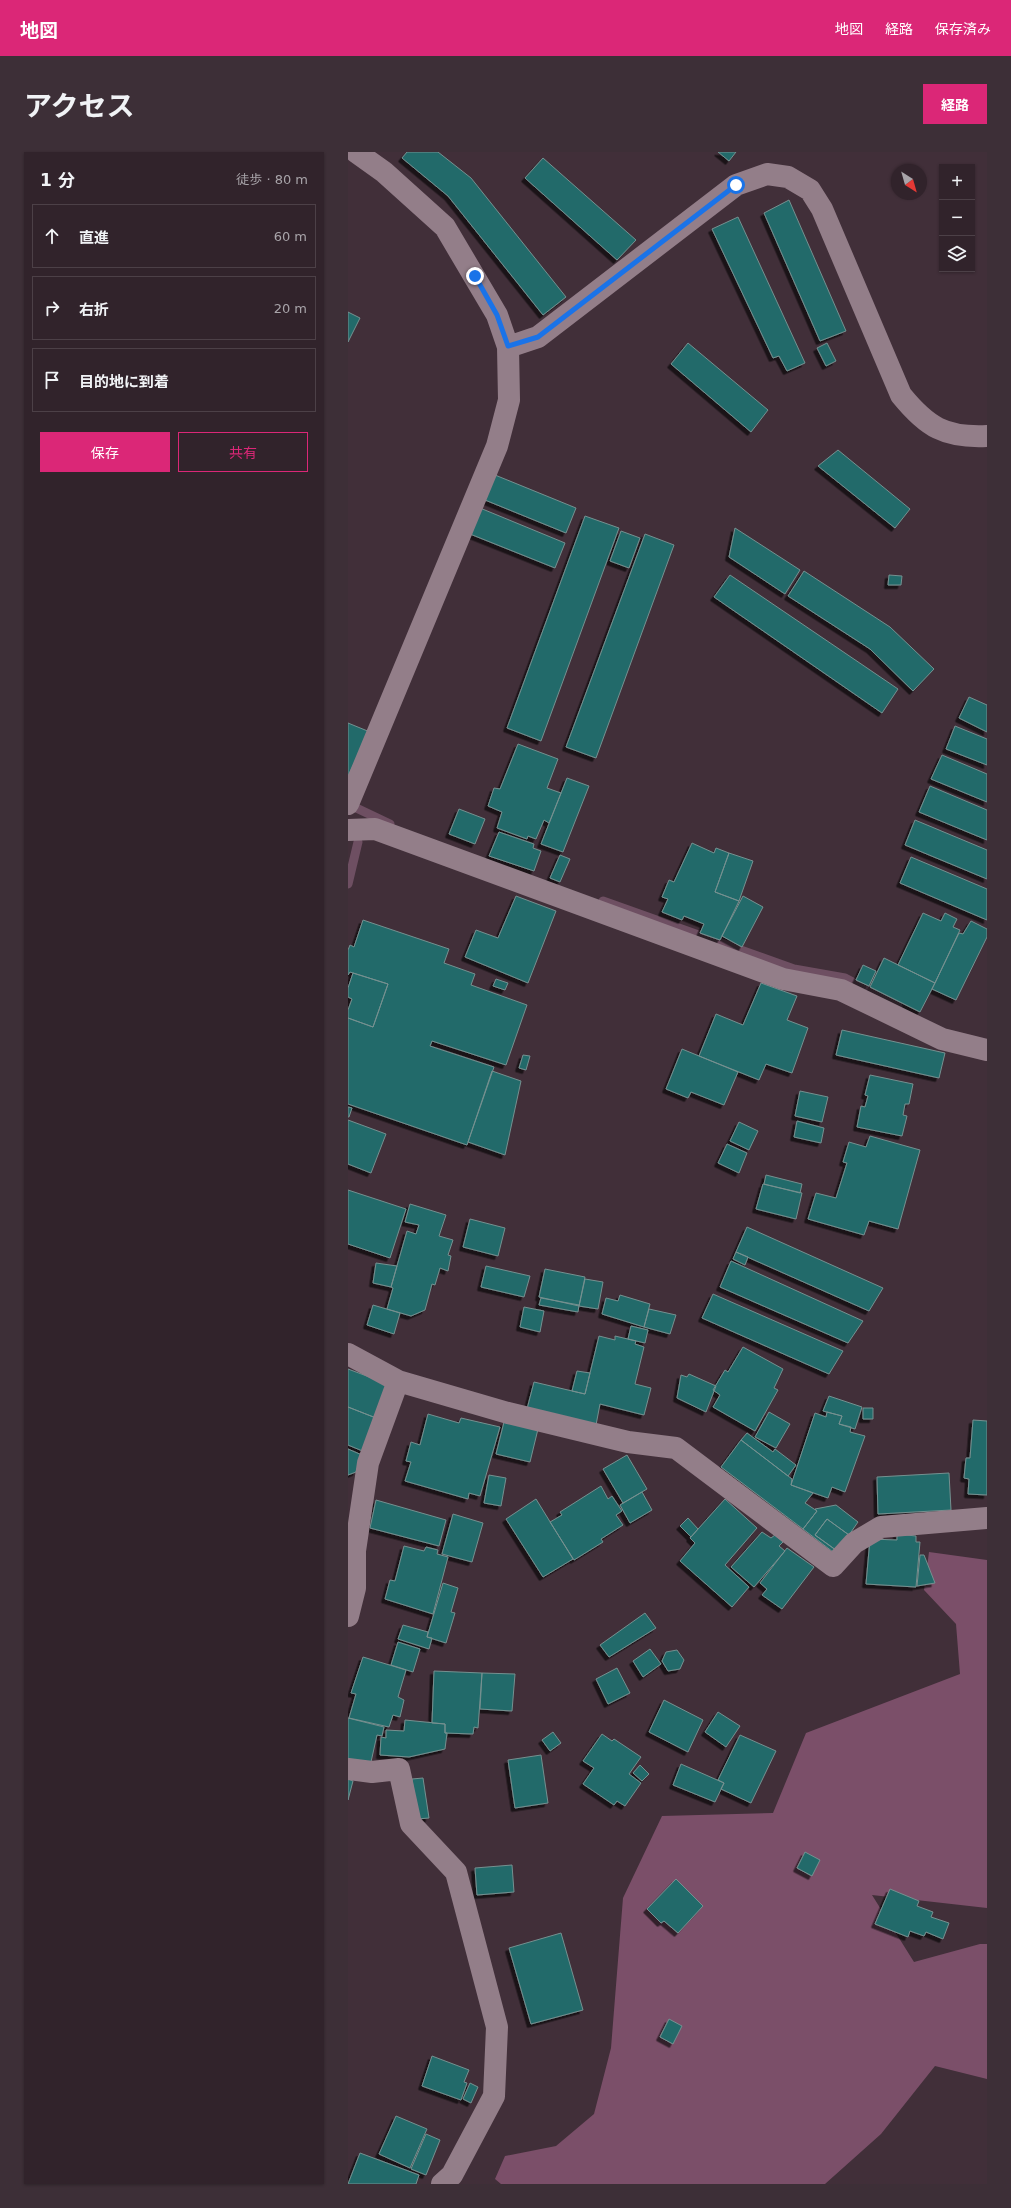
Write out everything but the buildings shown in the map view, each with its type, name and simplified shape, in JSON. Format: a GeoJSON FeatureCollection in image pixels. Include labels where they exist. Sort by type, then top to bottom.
{"type":"FeatureCollection","features":[{"type":"Feature","properties":{"kind":"street"},"geometry":{"type":"LineString","coordinates":[[349,803],[497,446],[509,400],[508,346],[497,315],[445,227],[384,172],[356,152]]}},
{"type":"Feature","properties":{"kind":"street"},"geometry":{"type":"LineString","coordinates":[[508,346],[538,337],[736,185],[766,174],[788,177],[810,190],[822,209],[901,395],[918,416],[939,431],[966,437],[987,436]]}},
{"type":"Feature","properties":{"kind":"street"},"geometry":{"type":"LineString","coordinates":[[348,830],[375,829],[783,979],[841,990],[942,1039],[987,1050]]}},
{"type":"Feature","properties":{"kind":"street"},"geometry":{"type":"LineString","coordinates":[[348,1354],[398,1381],[508,1413],[628,1442],[676,1448],[833,1566],[854,1543],[881,1527],[987,1518]]}},
{"type":"Feature","properties":{"kind":"street"},"geometry":{"type":"LineString","coordinates":[[348,1616],[356,1588],[355,1552],[368,1464],[398,1381]]}},
{"type":"Feature","properties":{"kind":"street"},"geometry":{"type":"LineString","coordinates":[[348,1769],[372,1772],[398,1769],[410,1824],[456,1872],[497,2027],[494,2096],[452,2175],[442,2184]]}},
{"type":"Feature","properties":{"kind":"shaded area"},"geometry":{"type":"Polygon","coordinates":[[[929,1552],[987,1560],[987,1908],[872,1895],[914,1962],[980,1944],[987,1944],[987,2079],[935,2066],[881,2134],[825,2184],[501,2184],[495,2179],[505,2156],[556,2146],[594,2114],[611,2048],[623,1898],[662,1816],[773,1813],[806,1733],[960,1674],[956,1624],[924,1590],[929,1552]]]}},
{"type":"Feature","properties":{"kind":"waterway"},"geometry":{"type":"LineString","coordinates":[[348,804],[390,824]]}},
{"type":"Feature","properties":{"kind":"waterway"},"geometry":{"type":"LineString","coordinates":[[348,884],[358,842]]}},
{"type":"Feature","properties":{"kind":"waterway"},"geometry":{"type":"LineString","coordinates":[[603,901],[794,969],[845,978],[898,1006]]}},
{"type":"Feature","properties":{"kind":"route"},"geometry":{"type":"LineString","coordinates":[[475,276],[497,315],[508,346],[538,337],[736,185]]}}]}
